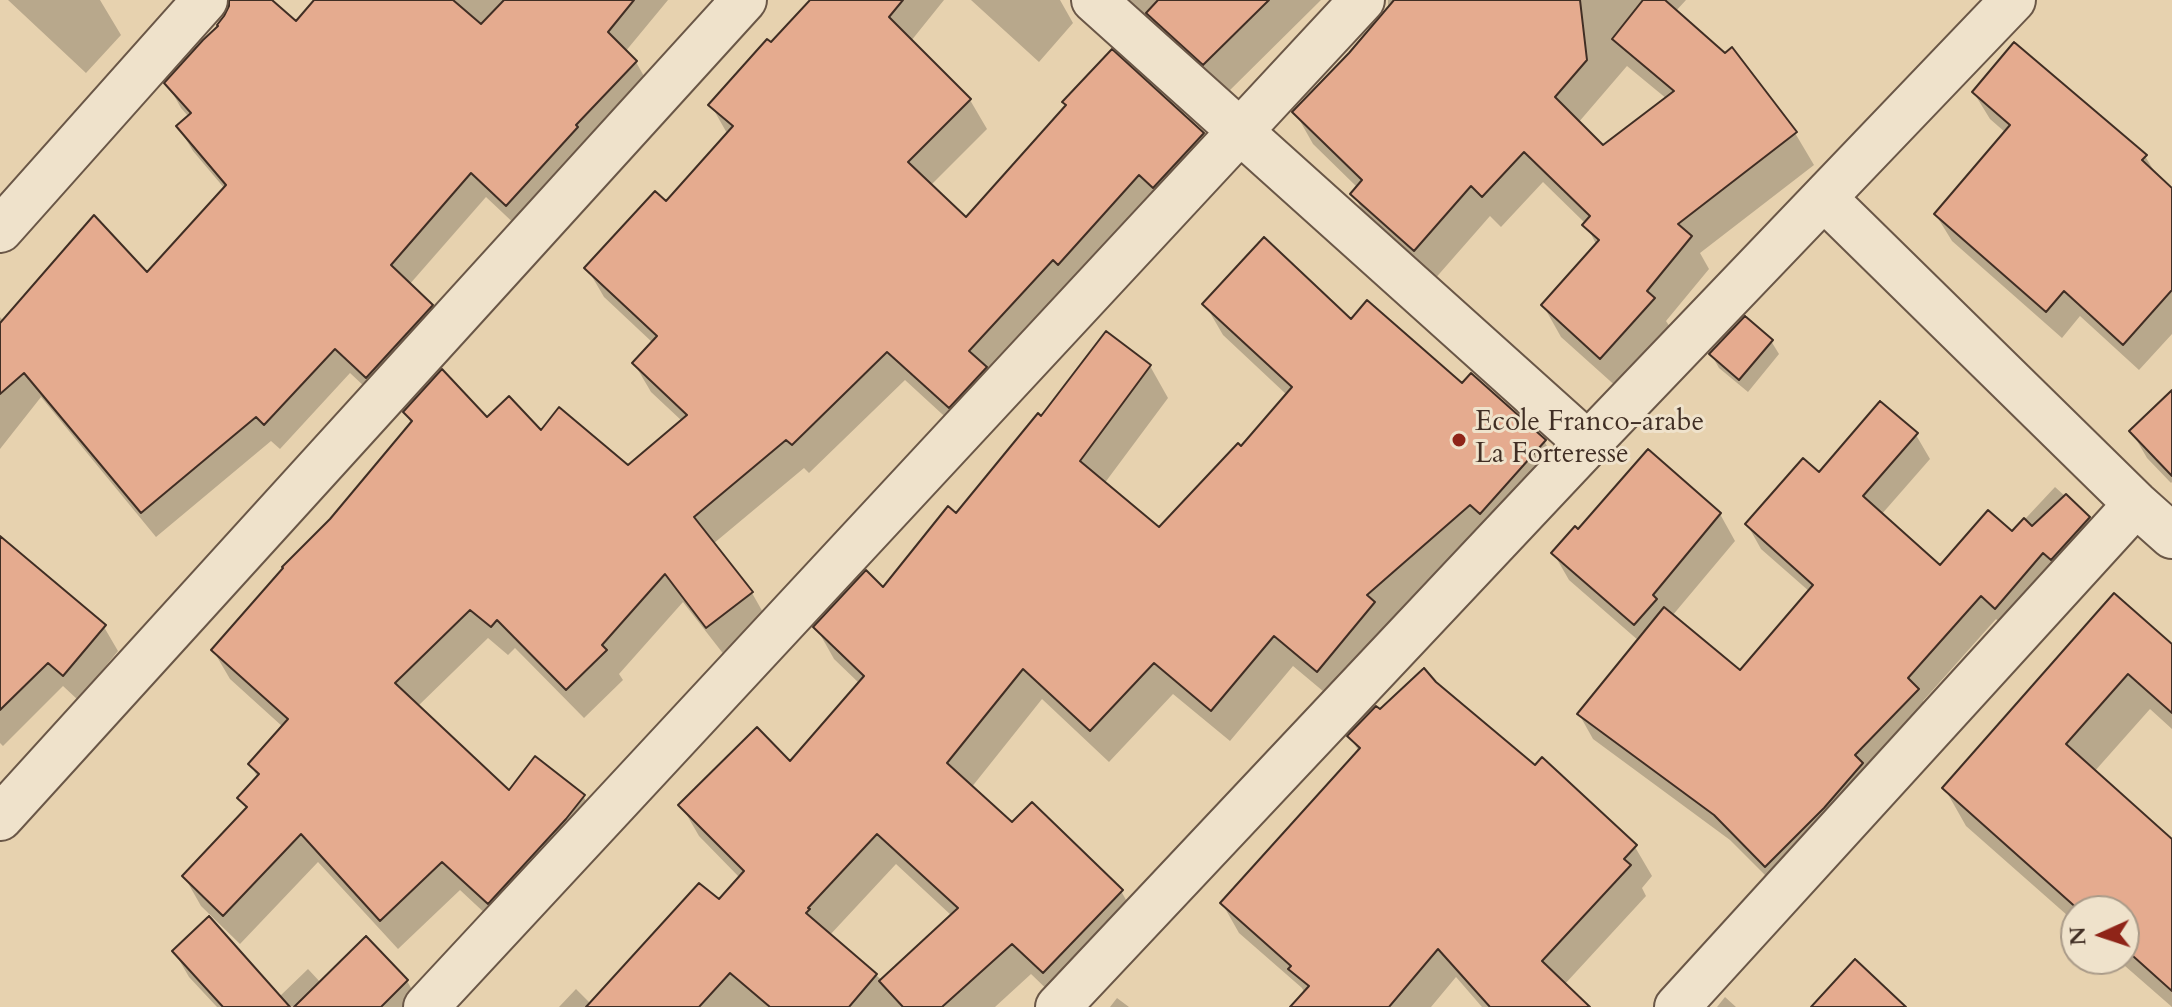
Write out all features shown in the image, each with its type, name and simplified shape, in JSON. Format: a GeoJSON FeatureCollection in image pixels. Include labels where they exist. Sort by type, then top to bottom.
{"type":"FeatureCollection","features":[{"type":"Feature","properties":{"kind":"street"},"geometry":{"type":"LineString","coordinates":[[0,230],[205,0]]}},
{"type":"Feature","properties":{"kind":"street"},"geometry":{"type":"LineString","coordinates":[[0,818],[744,0]]}},
{"type":"Feature","properties":{"kind":"street"},"geometry":{"type":"LineString","coordinates":[[1094,0],[1588,444]]}},
{"type":"Feature","properties":{"kind":"street"},"geometry":{"type":"LineString","coordinates":[[426,1007],[1362,0]]}},
{"type":"Feature","properties":{"kind":"street"},"geometry":{"type":"LineString","coordinates":[[1058,1007],[1588,444],[2013,0]]}},
{"type":"Feature","properties":{"kind":"street"},"geometry":{"type":"LineString","coordinates":[[1825,199],[2172,536]]}},
{"type":"Feature","properties":{"kind":"street"},"geometry":{"type":"LineString","coordinates":[[1677,1007],[2136,504]]}},
{"type":"Feature","properties":{"kind":"building"},"geometry":{"type":"Polygon","coordinates":[[[229,0],[272,0],[296,21],[314,0],[453,0],[481,24],[504,0],[634,0],[608,32],[637,61],[506,206],[471,173],[391,265],[433,305],[366,378],[335,349],[264,425],[256,417],[141,513],[24,373],[0,394],[0,323],[94,215],[147,272],[226,185],[176,126],[191,113],[164,83],[218,26],[229,0]]]}},
{"type":"Feature","properties":{"kind":"building"},"geometry":{"type":"Polygon","coordinates":[[[810,0],[903,0],[889,17],[971,99],[908,162],[966,217],[1066,105],[1062,102],[1112,49],[1204,133],[1153,188],[1139,175],[1058,265],[1053,260],[969,351],[987,367],[949,408],[887,352],[792,445],[786,440],[694,517],[753,592],[706,628],[665,574],[602,645],[607,650],[566,690],[497,620],[491,627],[470,610],[395,683],[509,790],[535,756],[585,795],[488,904],[442,862],[380,921],[301,834],[223,916],[182,876],[247,807],[237,798],[259,774],[248,764],[288,719],[211,650],[282,567],[330,519],[412,421],[403,412],[442,369],[487,417],[509,396],[541,430],[559,407],[628,465],[687,415],[632,363],[657,336],[584,268],[655,191],[666,201],[733,126],[708,105],[767,39],[771,42],[810,0]]]}},
{"type":"Feature","properties":{"kind":"building"},"geometry":{"type":"Polygon","coordinates":[[[1158,0],[1269,0],[1203,65],[1146,13],[1158,0]]]}},
{"type":"Feature","properties":{"kind":"building"},"geometry":{"type":"Polygon","coordinates":[[[1394,0],[1580,0],[1587,60],[1555,97],[1603,145],[1674,91],[1612,39],[1643,0],[1665,0],[1725,53],[1732,47],[1797,132],[1678,224],[1692,236],[1647,291],[1655,298],[1600,359],[1541,305],[1599,240],[1582,225],[1590,216],[1524,152],[1482,197],[1471,186],[1414,251],[1350,194],[1362,180],[1292,112],[1349,53],[1394,0]]]}},
{"type":"Feature","properties":{"kind":"building"},"geometry":{"type":"Polygon","coordinates":[[[2014,42],[2147,155],[2142,160],[2172,188],[2172,290],[2123,345],[2064,291],[2046,312],[1934,214],[2010,125],[1972,92],[2014,42]]]}},
{"type":"Feature","properties":{"kind":"building"},"geometry":{"type":"Polygon","coordinates":[[[1264,237],[1351,319],[1367,300],[1462,383],[1471,373],[1546,440],[1480,514],[1470,505],[1367,595],[1375,602],[1317,672],[1274,636],[1211,711],[1154,663],[1090,731],[1023,669],[947,763],[1012,822],[1032,802],[1123,890],[1043,973],[1012,944],[942,1007],[903,1007],[879,981],[958,908],[877,834],[806,913],[877,974],[849,1007],[770,1007],[730,973],[699,1007],[586,1007],[699,883],[719,899],[744,871],[678,805],[757,727],[790,761],[864,676],[813,627],[866,570],[883,587],[948,506],[956,513],[1038,413],[1041,416],[1106,331],[1151,365],[1080,461],[1159,527],[1238,443],[1241,446],[1292,387],[1202,304],[1264,237]]]}},
{"type":"Feature","properties":{"kind":"building"},"geometry":{"type":"Polygon","coordinates":[[[1745,316],[1773,340],[1739,380],[1709,354],[1745,316]]]}},
{"type":"Feature","properties":{"kind":"building"},"geometry":{"type":"Polygon","coordinates":[[[2172,390],[2172,476],[2129,431],[2172,390]]]}},
{"type":"Feature","properties":{"kind":"building"},"geometry":{"type":"Polygon","coordinates":[[[1880,401],[1918,433],[1863,496],[1940,565],[1988,510],[2012,531],[2024,518],[2032,526],[2066,494],[2090,517],[2051,560],[2043,553],[1995,609],[1981,596],[1908,678],[1919,689],[1855,755],[1863,763],[1824,808],[1765,867],[1714,815],[1577,714],[1664,607],[1740,670],[1813,585],[1745,524],[1803,458],[1819,472],[1880,401]]]}},
{"type":"Feature","properties":{"kind":"building"},"geometry":{"type":"Polygon","coordinates":[[[1648,449],[1721,513],[1653,595],[1657,599],[1634,625],[1551,553],[1575,526],[1578,529],[1648,449]]]}},
{"type":"Feature","properties":{"kind":"building"},"geometry":{"type":"Polygon","coordinates":[[[0,536],[106,625],[63,676],[48,663],[0,710],[0,536]]]}},
{"type":"Feature","properties":{"kind":"building"},"geometry":{"type":"Polygon","coordinates":[[[2114,593],[2172,644],[2172,713],[2128,674],[2066,744],[2172,839],[2172,991],[2140,962],[2140,895],[2062,895],[1942,788],[2114,593]]]}},
{"type":"Feature","properties":{"kind":"building"},"geometry":{"type":"Polygon","coordinates":[[[1424,668],[1436,682],[1535,765],[1542,757],[1637,845],[1624,859],[1631,865],[1542,961],[1590,1007],[1490,1007],[1438,949],[1389,1007],[1290,1007],[1309,986],[1220,903],[1360,748],[1347,736],[1376,706],[1380,709],[1424,668]]]}},
{"type":"Feature","properties":{"kind":"building"},"geometry":{"type":"Polygon","coordinates":[[[209,916],[290,1007],[223,1007],[172,951],[209,916]]]}},
{"type":"Feature","properties":{"kind":"building"},"geometry":{"type":"Polygon","coordinates":[[[366,936],[408,980],[381,1007],[294,1007],[366,936]]]}},
{"type":"Feature","properties":{"kind":"building"},"geometry":{"type":"Polygon","coordinates":[[[1855,959],[1906,1007],[1811,1007],[1855,959]]]}},
{"type":"Feature","properties":{"kind":"place","name":"Ecole Franco-arabe La Forteresse"},"geometry":{"type":"Point","coordinates":[1459,440]}}]}
